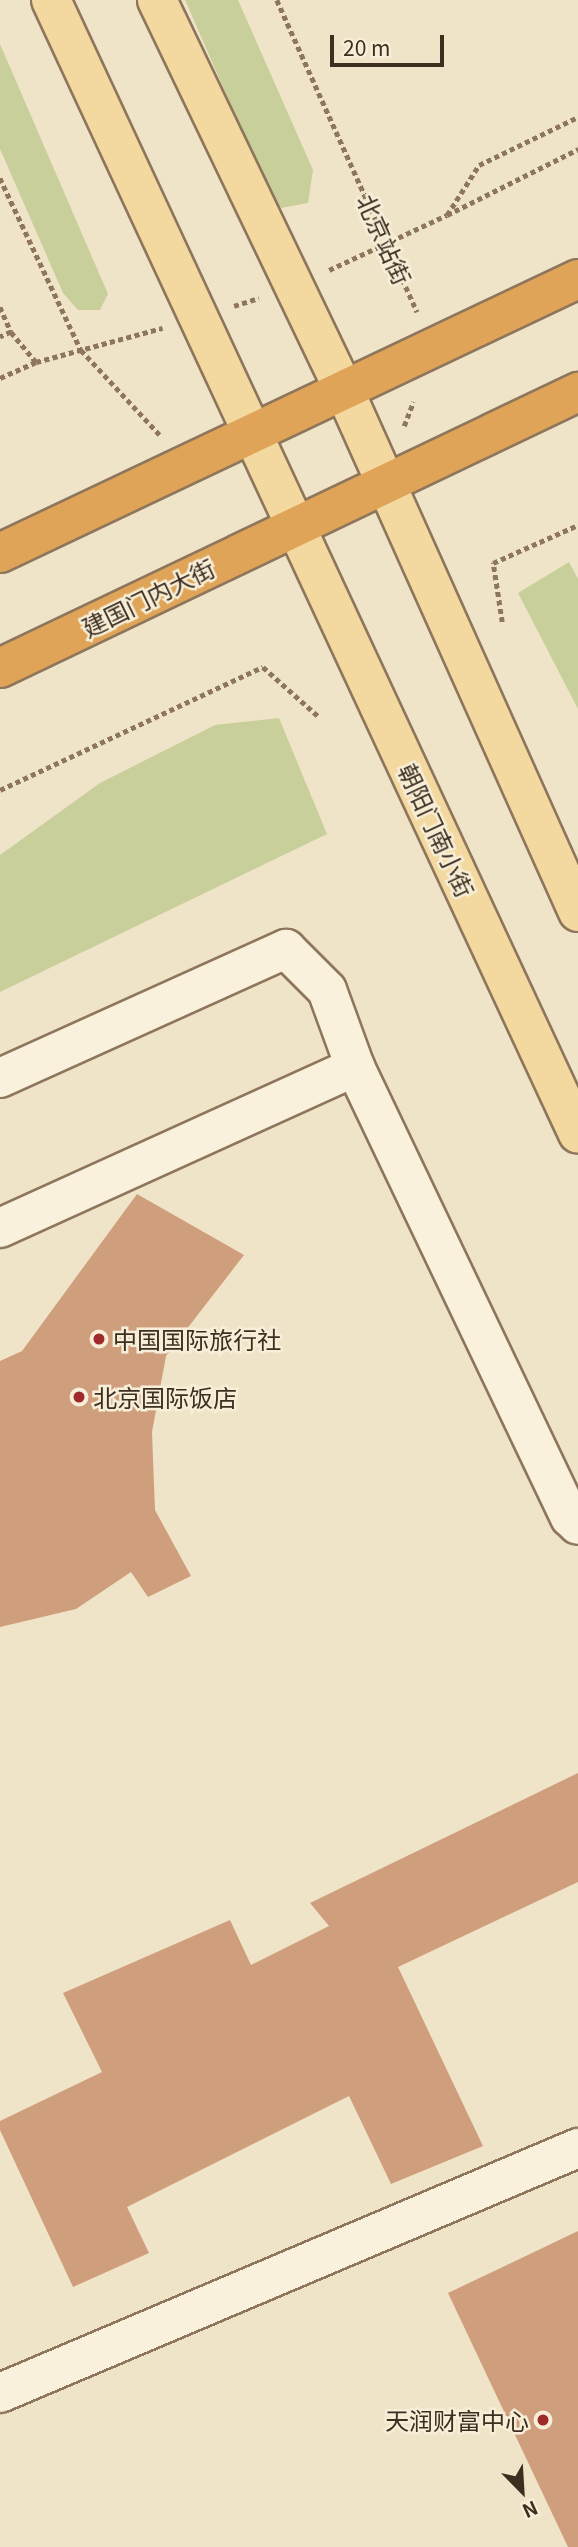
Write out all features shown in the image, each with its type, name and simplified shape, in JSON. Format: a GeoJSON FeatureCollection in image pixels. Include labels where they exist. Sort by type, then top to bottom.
{"type":"FeatureCollection","features":[{"type":"Feature","properties":{"kind":"highway"},"geometry":{"type":"LineString","coordinates":[[0,553],[578,279]]}},
{"type":"Feature","properties":{"kind":"highway"},"geometry":{"type":"LineString","coordinates":[[383,483],[578,392]]}},
{"type":"Feature","properties":{"kind":"highway","name":"建国门内大街"},"geometry":{"type":"LineString","coordinates":[[0,668],[383,483]]}},
{"type":"Feature","properties":{"kind":"main road"},"geometry":{"type":"LineString","coordinates":[[51,0],[251,434]]}},
{"type":"Feature","properties":{"kind":"main road"},"geometry":{"type":"LineString","coordinates":[[157,0],[344,390],[383,483],[578,912]]}},
{"type":"Feature","properties":{"kind":"main road","name":"朝阳门南小街"},"geometry":{"type":"LineString","coordinates":[[251,434],[578,1134]]}},
{"type":"Feature","properties":{"kind":"street"},"geometry":{"type":"LineString","coordinates":[[0,1078],[286,949],[327,990],[355,1067],[570,1517],[578,1525]]}},
{"type":"Feature","properties":{"kind":"street"},"geometry":{"type":"LineString","coordinates":[[0,1228],[355,1067]]}},
{"type":"Feature","properties":{"kind":"street"},"geometry":{"type":"LineString","coordinates":[[0,2393],[578,2148]]}},
{"type":"Feature","properties":{"kind":"path","name":"北京站街"},"geometry":{"type":"LineString","coordinates":[[277,0],[433,348]]}},
{"type":"Feature","properties":{"kind":"path"},"geometry":{"type":"LineString","coordinates":[[496,156],[578,117]]}},
{"type":"Feature","properties":{"kind":"path"},"geometry":{"type":"LineString","coordinates":[[447,215],[578,149]]}},
{"type":"Feature","properties":{"kind":"path"},"geometry":{"type":"LineString","coordinates":[[0,178],[81,350],[188,464]]}},
{"type":"Feature","properties":{"kind":"path"},"geometry":{"type":"LineString","coordinates":[[0,307],[11,332],[36,362],[0,378]]}},
{"type":"Feature","properties":{"kind":"path"},"geometry":{"type":"LineString","coordinates":[[0,337],[11,332]]}},
{"type":"Feature","properties":{"kind":"path"},"geometry":{"type":"LineString","coordinates":[[383,483],[433,348]]}},
{"type":"Feature","properties":{"kind":"path"},"geometry":{"type":"LineString","coordinates":[[502,622],[493,563],[578,525]]}},
{"type":"Feature","properties":{"kind":"path"},"geometry":{"type":"LineString","coordinates":[[0,790],[263,667],[318,716]]}},
{"type":"Feature","properties":{"kind":"green space"},"geometry":{"type":"Polygon","coordinates":[[[185,0],[238,0],[313,170],[308,203],[281,208],[267,188],[185,0]]]}},
{"type":"Feature","properties":{"kind":"green space"},"geometry":{"type":"Polygon","coordinates":[[[0,44],[108,294],[100,310],[78,310],[63,293],[0,149],[0,44]]]}},
{"type":"Feature","properties":{"kind":"green space"},"geometry":{"type":"Polygon","coordinates":[[[569,562],[578,579],[578,709],[518,593],[569,562]]]}},
{"type":"Feature","properties":{"kind":"green space"},"geometry":{"type":"Polygon","coordinates":[[[279,718],[327,834],[0,992],[0,855],[100,783],[215,725],[279,718]]]}},
{"type":"Feature","properties":{"kind":"building","name":"北京国际饭店"},"geometry":{"type":"Polygon","coordinates":[[[137,1194],[244,1255],[166,1356],[152,1432],[155,1510],[191,1576],[148,1597],[131,1572],[76,1609],[0,1627],[0,1361],[22,1351],[137,1194]]]}},
{"type":"Feature","properties":{"kind":"building"},"geometry":{"type":"Polygon","coordinates":[[[578,1773],[578,1882],[398,1967],[483,2146],[391,2184],[349,2096],[127,2207],[149,2253],[73,2287],[0,2130],[0,2121],[102,2072],[63,1993],[230,1920],[251,1965],[329,1926],[310,1903],[578,1773]]]}},
{"type":"Feature","properties":{"kind":"building","name":"天润财富中心"},"geometry":{"type":"Polygon","coordinates":[[[578,2231],[578,2547],[568,2547],[448,2293],[578,2231]]]}},
{"type":"Feature","properties":{"kind":"place","name":"中国国际旅行社"},"geometry":{"type":"Point","coordinates":[99,1339]}},
{"type":"Feature","properties":{"kind":"place","name":"北京国际饭店"},"geometry":{"type":"Point","coordinates":[79,1397]}},
{"type":"Feature","properties":{"kind":"place","name":"天润财富中心"},"geometry":{"type":"Point","coordinates":[543,2420]}}]}
